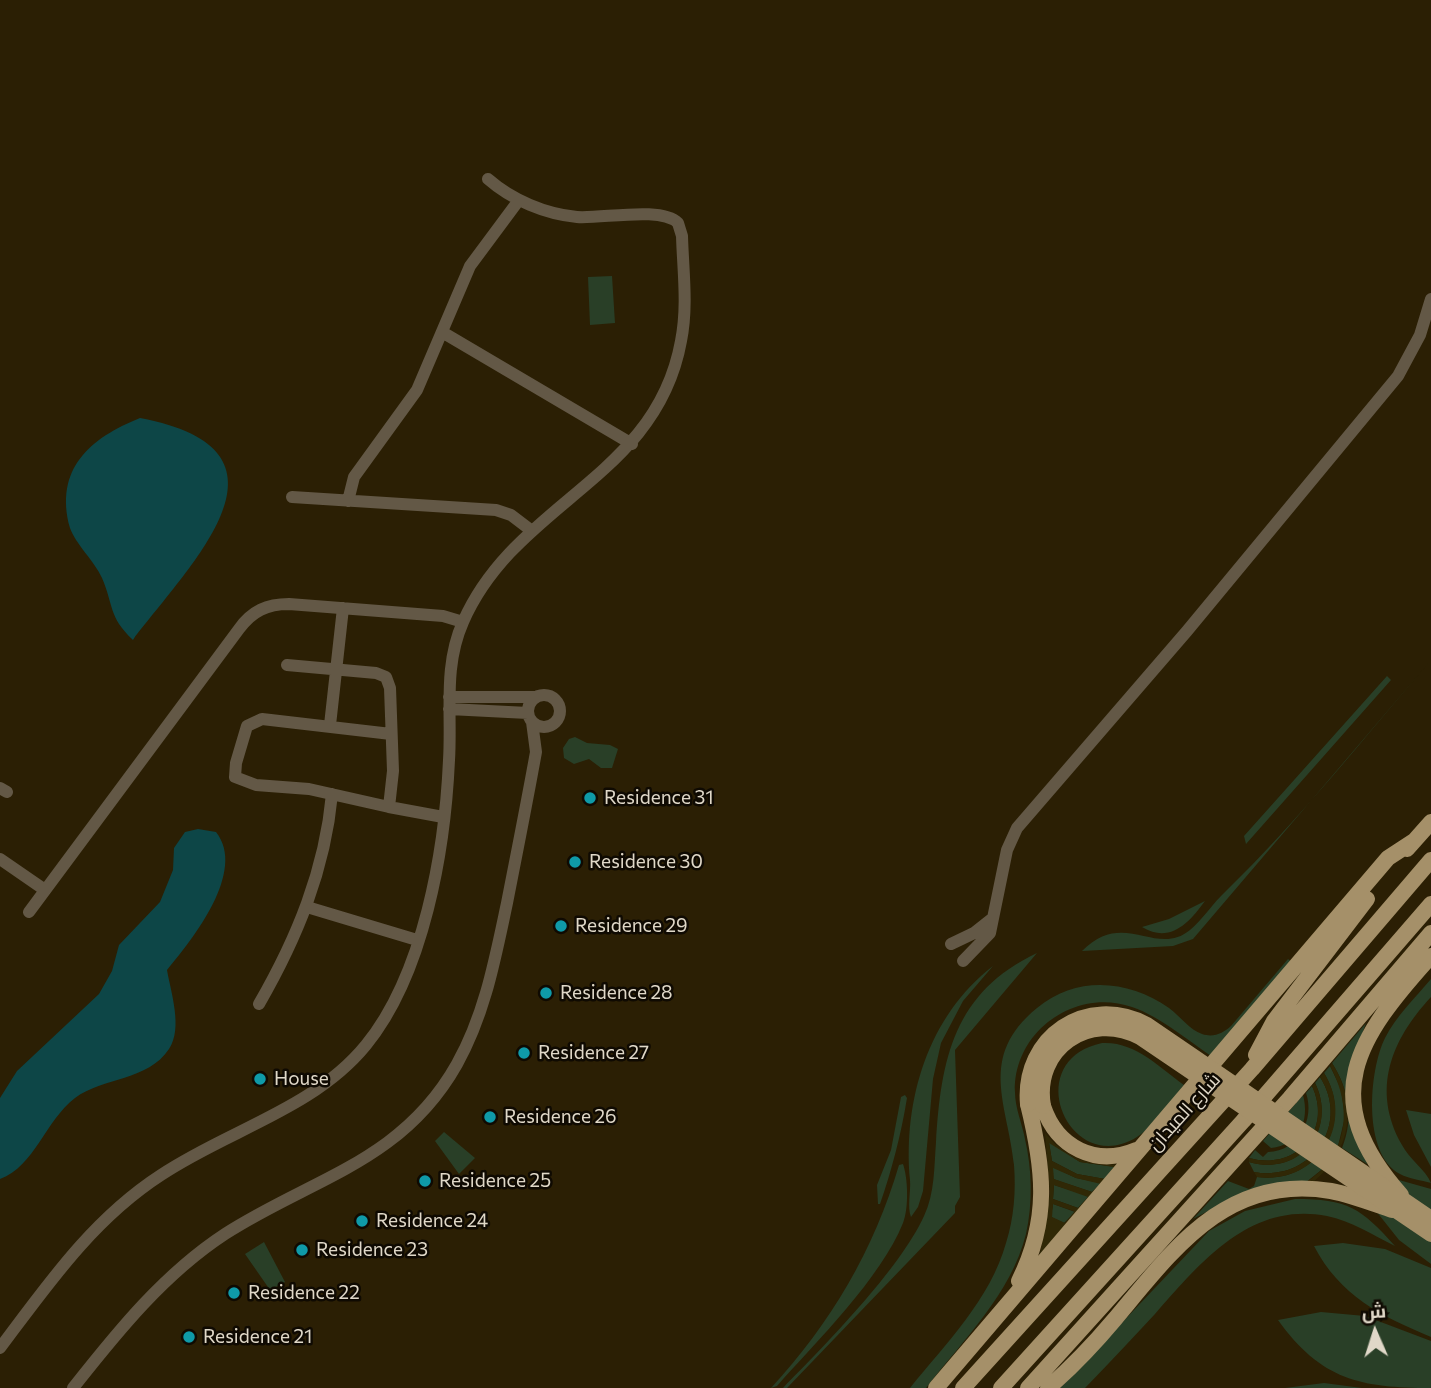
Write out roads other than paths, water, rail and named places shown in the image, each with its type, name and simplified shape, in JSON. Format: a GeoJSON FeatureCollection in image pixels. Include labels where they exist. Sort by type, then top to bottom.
{"type":"FeatureCollection","features":[{"type":"Feature","properties":{"kind":"main road"},"geometry":{"type":"LineString","coordinates":[[1252,1069],[1274,1021],[1431,822]]}},
{"type":"Feature","properties":{"kind":"main road"},"geometry":{"type":"LineString","coordinates":[[936,1388],[1388,859],[1414,841]]}},
{"type":"Feature","properties":{"kind":"main road","name":"شارع الميدان"},"geometry":{"type":"LineString","coordinates":[[963,1388],[1252,1069],[1431,860]]}},
{"type":"Feature","properties":{"kind":"main road"},"geometry":{"type":"LineString","coordinates":[[1001,1388],[1243,1121],[1431,904]]}},
{"type":"Feature","properties":{"kind":"main road"},"geometry":{"type":"LineString","coordinates":[[1028,1388],[1280,1108],[1431,933]]}},
{"type":"Feature","properties":{"kind":"main road"},"geometry":{"type":"LineString","coordinates":[[1405,1209],[1365,1144],[1358,1121],[1354,1086],[1358,1062],[1371,1029],[1427,961]]}},
{"type":"Feature","properties":{"kind":"main road"},"geometry":{"type":"LineString","coordinates":[[1009,1301],[1034,1244],[1042,1201],[1036,1105],[1044,1073],[1062,1045],[1091,1029],[1124,1030],[1140,1037],[1405,1209],[1431,1234]]}},
{"type":"Feature","properties":{"kind":"main road"},"geometry":{"type":"LineString","coordinates":[[1036,1105],[1059,1136],[1080,1151],[1105,1157],[1139,1149]]}},
{"type":"Feature","properties":{"kind":"main road"},"geometry":{"type":"LineString","coordinates":[[1048,1388],[1103,1333],[1192,1231],[1226,1208],[1277,1191],[1330,1191],[1405,1209],[1431,1219]]}},
{"type":"Feature","properties":{"kind":"street"},"geometry":{"type":"LineString","coordinates":[[0,1348],[77,1248],[123,1203],[176,1165],[309,1095],[346,1067],[370,1040],[392,1007],[405,979],[417,940],[443,817],[449,757],[450,668],[463,622],[491,576],[532,531],[632,444],[663,399],[680,349],[685,301],[681,227],[676,220],[663,215],[577,217],[552,212],[520,200],[488,179]]}},
{"type":"Feature","properties":{"kind":"street"},"geometry":{"type":"LineString","coordinates":[[348,501],[354,477],[413,396],[470,266],[520,200]]}},
{"type":"Feature","properties":{"kind":"street"},"geometry":{"type":"LineString","coordinates":[[963,961],[988,937],[1006,850],[1017,828],[1393,382],[1414,349],[1431,299]]}},
{"type":"Feature","properties":{"kind":"street"},"geometry":{"type":"LineString","coordinates":[[442,332],[632,444]]}},
{"type":"Feature","properties":{"kind":"street"},"geometry":{"type":"LineString","coordinates":[[292,497],[496,510],[511,515],[532,531]]}},
{"type":"Feature","properties":{"kind":"street"},"geometry":{"type":"LineString","coordinates":[[29,912],[246,619],[255,612],[277,604],[443,616],[463,622]]}},
{"type":"Feature","properties":{"kind":"street"},"geometry":{"type":"LineString","coordinates":[[330,725],[344,608]]}},
{"type":"Feature","properties":{"kind":"street"},"geometry":{"type":"LineString","coordinates":[[287,665],[376,673],[386,677],[393,771],[389,807]]}},
{"type":"Feature","properties":{"kind":"street"},"geometry":{"type":"LineString","coordinates":[[73,1388],[125,1324],[185,1264],[240,1225],[371,1157],[417,1117],[447,1078],[483,1006],[536,752],[560,715],[558,701],[547,695],[483,704],[449,704]]}},
{"type":"Feature","properties":{"kind":"street"},"geometry":{"type":"LineString","coordinates":[[535,697],[529,704],[536,752]]}},
{"type":"Feature","properties":{"kind":"street"},"geometry":{"type":"LineString","coordinates":[[483,704],[530,718],[540,727],[553,725]]}},
{"type":"Feature","properties":{"kind":"street"},"geometry":{"type":"LineString","coordinates":[[391,734],[262,719],[247,726],[236,763],[235,777],[256,785],[332,794],[443,817]]}},
{"type":"Feature","properties":{"kind":"street"},"geometry":{"type":"LineString","coordinates":[[259,1004],[285,957],[307,906],[329,828],[332,794]]}},
{"type":"Feature","properties":{"kind":"street"},"geometry":{"type":"LineString","coordinates":[[0,859],[45,890]]}},
{"type":"Feature","properties":{"kind":"street"},"geometry":{"type":"LineString","coordinates":[[307,906],[417,940]]}},
{"type":"Feature","properties":{"kind":"street"},"geometry":{"type":"LineString","coordinates":[[951,944],[974,933],[993,918]]}},
{"type":"Feature","properties":{"kind":"water"},"geometry":{"type":"Polygon","coordinates":[[[140,418],[191,434],[219,455],[228,482],[222,512],[206,544],[133,640],[119,624],[102,578],[73,534],[66,507],[67,489],[80,458],[106,435],[140,418]]]}},
{"type":"Feature","properties":{"kind":"water"},"geometry":{"type":"Polygon","coordinates":[[[198,829],[216,832],[224,848],[225,866],[213,904],[190,941],[167,970],[176,1021],[169,1049],[149,1067],[86,1091],[75,1098],[22,1164],[0,1179],[0,1098],[17,1071],[99,994],[112,971],[119,945],[160,902],[173,870],[174,848],[185,832],[198,829]]]}},
{"type":"Feature","properties":{"kind":"place","name":"Residence 31"},"geometry":{"type":"Point","coordinates":[590,798]}},
{"type":"Feature","properties":{"kind":"place","name":"Residence 30"},"geometry":{"type":"Point","coordinates":[575,862]}},
{"type":"Feature","properties":{"kind":"place","name":"Residence 29"},"geometry":{"type":"Point","coordinates":[561,926]}},
{"type":"Feature","properties":{"kind":"place","name":"Residence 28"},"geometry":{"type":"Point","coordinates":[546,993]}},
{"type":"Feature","properties":{"kind":"place","name":"Residence 27"},"geometry":{"type":"Point","coordinates":[524,1053]}},
{"type":"Feature","properties":{"kind":"place","name":"House"},"geometry":{"type":"Point","coordinates":[260,1079]}},
{"type":"Feature","properties":{"kind":"place","name":"Residence 26"},"geometry":{"type":"Point","coordinates":[490,1117]}},
{"type":"Feature","properties":{"kind":"place","name":"Residence 25"},"geometry":{"type":"Point","coordinates":[425,1181]}},
{"type":"Feature","properties":{"kind":"place","name":"Residence 24"},"geometry":{"type":"Point","coordinates":[362,1221]}},
{"type":"Feature","properties":{"kind":"place","name":"Residence 23"},"geometry":{"type":"Point","coordinates":[302,1250]}},
{"type":"Feature","properties":{"kind":"place","name":"Residence 22"},"geometry":{"type":"Point","coordinates":[234,1293]}},
{"type":"Feature","properties":{"kind":"place","name":"Residence 21"},"geometry":{"type":"Point","coordinates":[189,1337]}}]}
